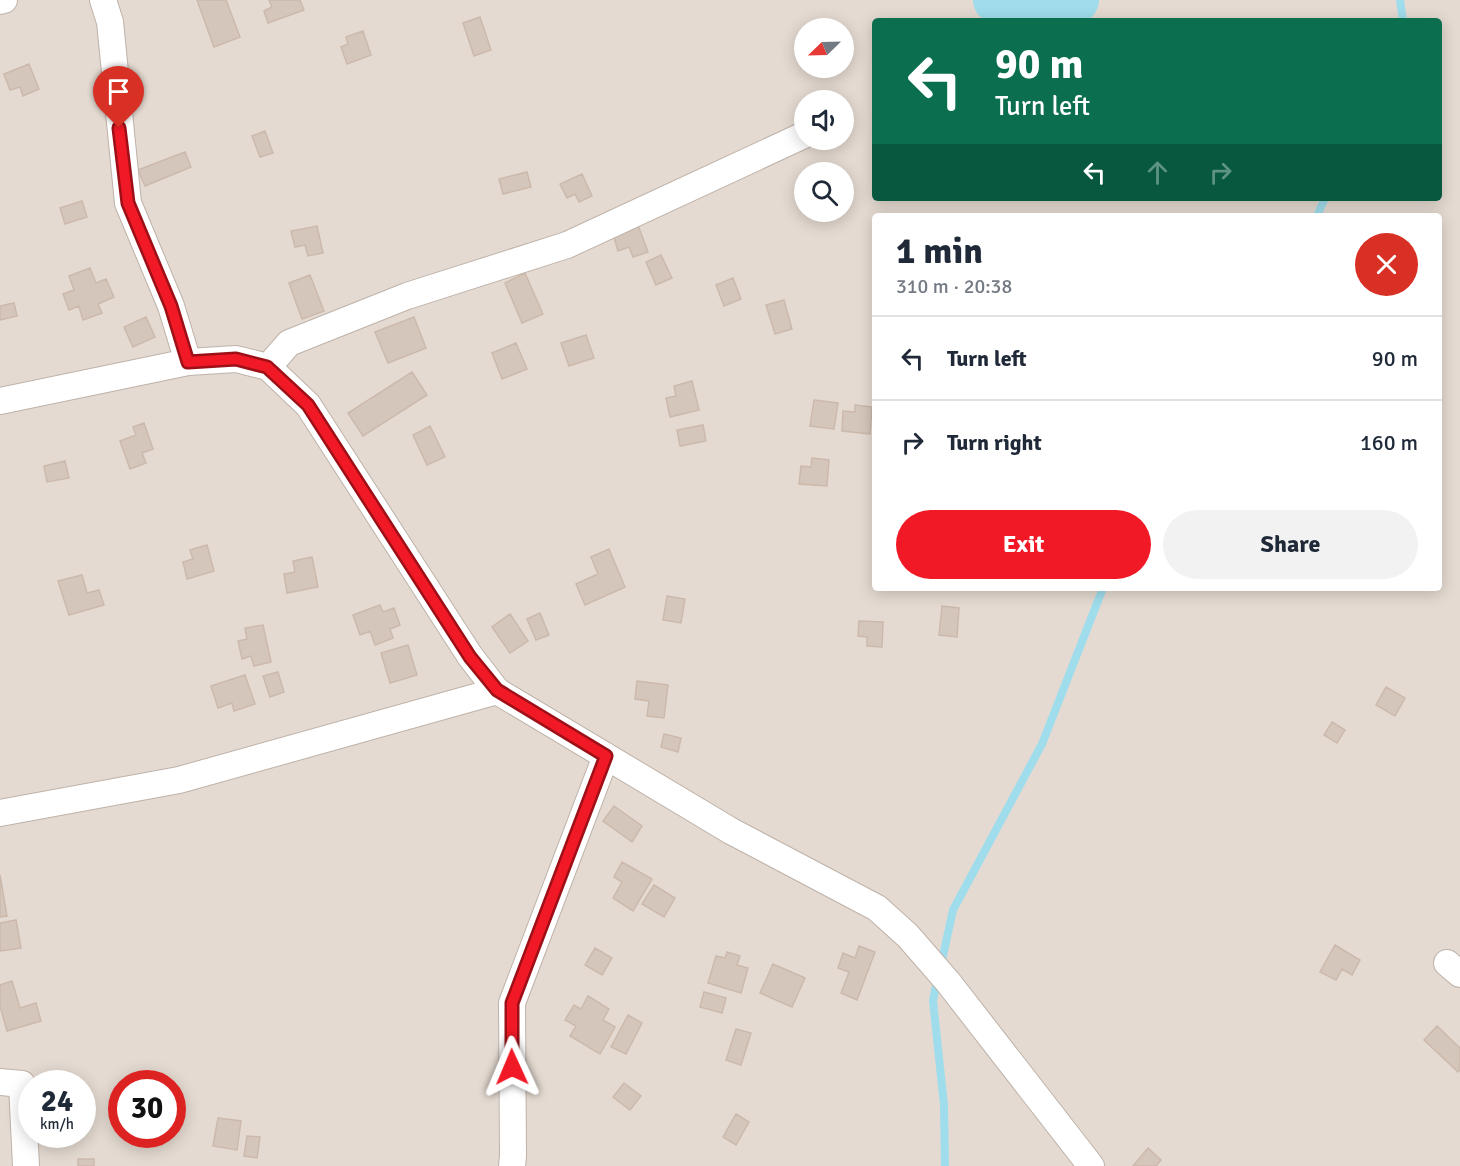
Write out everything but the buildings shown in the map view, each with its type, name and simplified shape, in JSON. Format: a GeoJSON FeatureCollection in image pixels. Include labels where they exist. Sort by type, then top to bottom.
{"type":"FeatureCollection","features":[{"type":"Feature","properties":{"kind":"street"},"geometry":{"type":"LineString","coordinates":[[104,0],[110,22],[128,203],[171,306],[188,362]]}},
{"type":"Feature","properties":{"kind":"street"},"geometry":{"type":"LineString","coordinates":[[267,367],[289,343],[407,296],[567,245],[794,140]]}},
{"type":"Feature","properties":{"kind":"street"},"geometry":{"type":"LineString","coordinates":[[0,400],[188,362],[236,359],[267,367],[308,405],[470,657],[497,690],[731,831],[878,908],[909,936],[948,982],[1091,1166]]}},
{"type":"Feature","properties":{"kind":"street"},"geometry":{"type":"LineString","coordinates":[[0,813],[179,780],[497,690]]}},
{"type":"Feature","properties":{"kind":"street"},"geometry":{"type":"LineString","coordinates":[[512,1166],[512,1003],[606,756]]}},
{"type":"Feature","properties":{"kind":"street"},"geometry":{"type":"LineString","coordinates":[[0,1082],[22,1084],[26,1166]]}},
{"type":"Feature","properties":{"kind":"shaded area"},"geometry":{"type":"Polygon","coordinates":[[[0,0],[1460,0],[1460,1166],[0,1166],[0,0]]]}},
{"type":"Feature","properties":{"kind":"waterway"},"geometry":{"type":"LineString","coordinates":[[996,0],[1037,9],[1057,8],[1076,0]]}},
{"type":"Feature","properties":{"kind":"waterway"},"geometry":{"type":"LineString","coordinates":[[1400,0],[1403,18]]}},
{"type":"Feature","properties":{"kind":"waterway"},"geometry":{"type":"LineString","coordinates":[[1318,213],[1324,201]]}},
{"type":"Feature","properties":{"kind":"waterway"},"geometry":{"type":"LineString","coordinates":[[941,965],[953,910],[1042,744],[1102,591]]}},
{"type":"Feature","properties":{"kind":"waterway"},"geometry":{"type":"LineString","coordinates":[[937,980],[933,1001],[944,1105],[945,1166]]}},
{"type":"Feature","properties":{"kind":"route"},"geometry":{"type":"LineString","coordinates":[[119,128],[128,203],[171,306],[188,362],[236,359],[267,367],[308,405],[470,657],[497,690],[606,756],[512,1003],[512,1067]]}}]}
